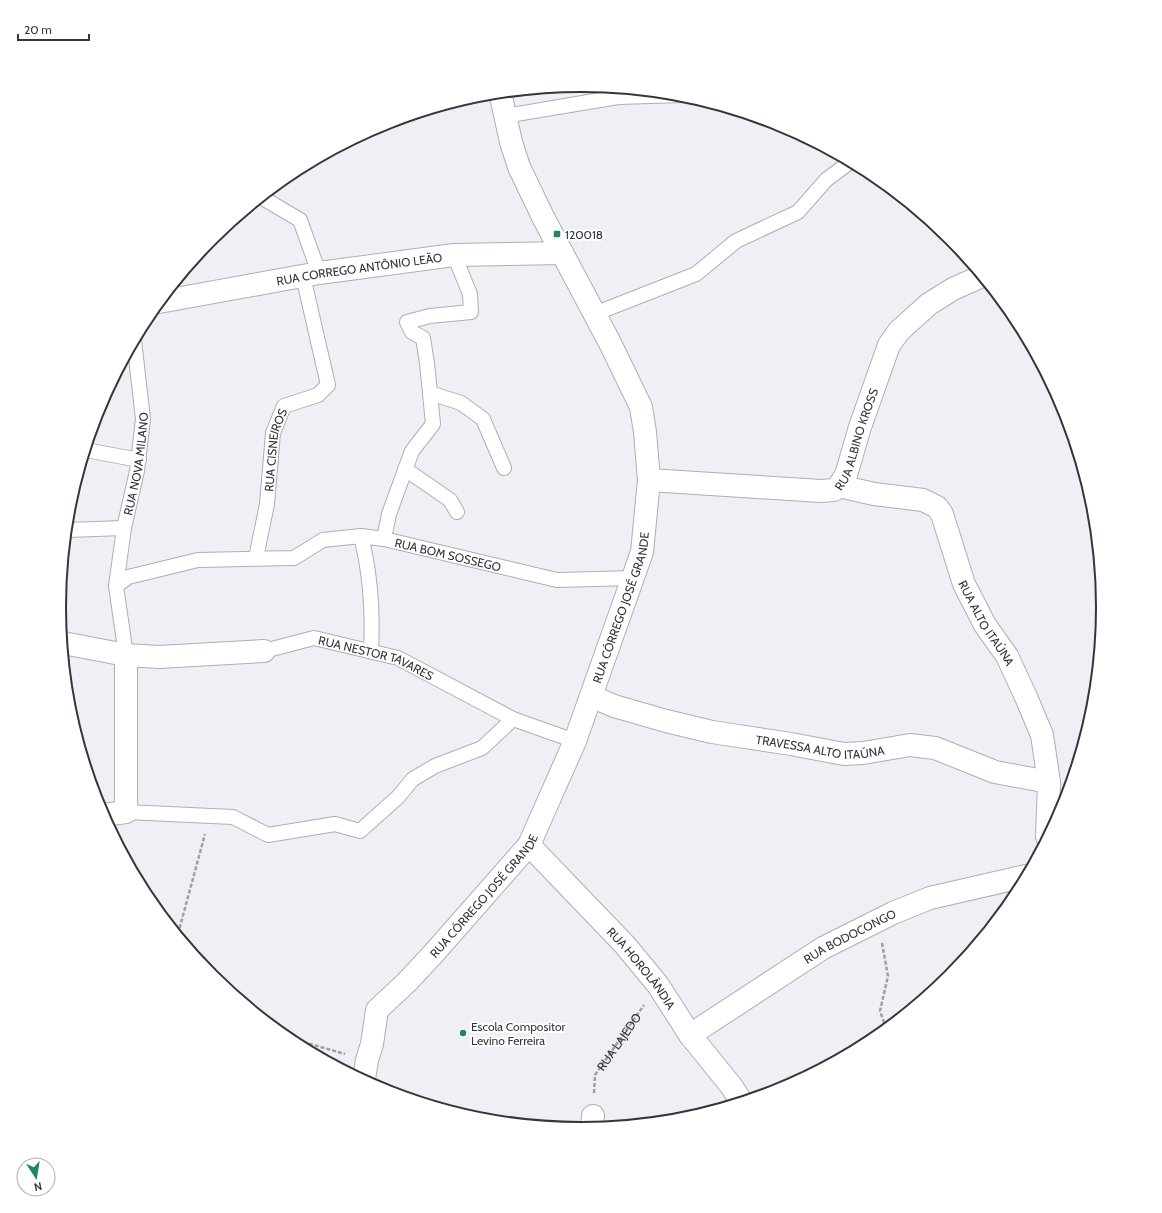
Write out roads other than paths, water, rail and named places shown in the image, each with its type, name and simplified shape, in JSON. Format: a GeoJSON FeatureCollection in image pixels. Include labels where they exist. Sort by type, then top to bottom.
{"type":"FeatureCollection","features":[{"type":"Feature","properties":{"kind":"street","name":"RUA CÓRREGO JOSÉ GRANDE"},"geometry":{"type":"LineString","coordinates":[[365,1070],[372,1044],[377,1010],[407,982],[434,953],[529,845],[575,741],[642,552],[649,480],[645,432],[641,407],[610,343],[562,253],[519,166],[511,142],[501,98]]}},
{"type":"Feature","properties":{"kind":"street","name":"RUA CORREGO ANTÔNIO LEÃO"},"geometry":{"type":"LineString","coordinates":[[167,301],[311,275],[454,255],[562,253]]}},
{"type":"Feature","properties":{"kind":"street","name":"RUA ALBINO KROSS"},"geometry":{"type":"LineString","coordinates":[[649,480],[820,491],[834,490],[839,486],[846,475],[860,427],[889,345],[899,331],[929,304],[953,289],[977,278]]}},
{"type":"Feature","properties":{"kind":"street","name":"RUA ALTO ITAÚNA"},"geometry":{"type":"LineString","coordinates":[[839,486],[874,494],[923,500],[937,507],[942,514],[964,584],[985,625],[1007,656],[1042,735],[1050,782],[1048,824]]}},
{"type":"Feature","properties":{"kind":"street","name":"RUA NESTOR TAVARES"},"geometry":{"type":"LineString","coordinates":[[67,644],[126,655],[159,656],[264,651]]}},
{"type":"Feature","properties":{"kind":"street"},"geometry":{"type":"LineString","coordinates":[[110,814],[126,812],[126,655]]}},
{"type":"Feature","properties":{"kind":"street","name":"TRAVESSA ALTO ITAÚNA"},"geometry":{"type":"LineString","coordinates":[[591,696],[621,708],[712,732],[844,754],[863,753],[910,745],[941,751],[995,772],[1050,782]]}},
{"type":"Feature","properties":{"kind":"street","name":"RUA HOROLÂNDIA"},"geometry":{"type":"LineString","coordinates":[[529,845],[625,945],[658,985],[690,1035],[738,1097]]}},
{"type":"Feature","properties":{"kind":"street","name":"RUA BODOCONGO"},"geometry":{"type":"LineString","coordinates":[[690,1035],[823,948],[877,920],[930,898],[1018,878]]}},
{"type":"Feature","properties":{"kind":"lane"},"geometry":{"type":"LineString","coordinates":[[505,116],[612,98],[651,96]]}},
{"type":"Feature","properties":{"kind":"lane"},"geometry":{"type":"LineString","coordinates":[[594,314],[696,274],[736,241],[798,212],[826,180],[846,165]]}},
{"type":"Feature","properties":{"kind":"lane"},"geometry":{"type":"LineString","coordinates":[[265,199],[300,220],[311,275]]}},
{"type":"Feature","properties":{"kind":"lane","name":"RUA BOM SOSSEGO"},"geometry":{"type":"LineString","coordinates":[[454,255],[470,294],[471,312],[430,316],[407,322],[412,332],[423,338],[433,424],[412,451],[389,514],[384,539],[557,580],[634,578]]}},
{"type":"Feature","properties":{"kind":"lane","name":"RUA CISNEIROS"},"geometry":{"type":"LineString","coordinates":[[256,558],[267,504],[273,433],[284,406],[318,395],[328,385],[311,275]]}},
{"type":"Feature","properties":{"kind":"lane","name":"RUA NOVA MILANO"},"geometry":{"type":"LineString","coordinates":[[126,655],[116,586],[124,528],[139,460],[143,419],[135,349]]}},
{"type":"Feature","properties":{"kind":"lane"},"geometry":{"type":"LineString","coordinates":[[430,393],[461,403],[483,419],[504,468]]}},
{"type":"Feature","properties":{"kind":"lane"},"geometry":{"type":"LineString","coordinates":[[90,451],[139,460]]}},
{"type":"Feature","properties":{"kind":"lane"},"geometry":{"type":"LineString","coordinates":[[405,470],[450,500],[457,512]]}},
{"type":"Feature","properties":{"kind":"lane"},"geometry":{"type":"LineString","coordinates":[[72,530],[124,528]]}},
{"type":"Feature","properties":{"kind":"lane"},"geometry":{"type":"LineString","coordinates":[[361,536],[366,556],[372,627],[371,651]]}},
{"type":"Feature","properties":{"kind":"lane"},"geometry":{"type":"LineString","coordinates":[[116,586],[128,577],[198,560],[294,558],[323,540],[361,536],[384,539]]}},
{"type":"Feature","properties":{"kind":"lane","name":"RUA NESTOR TAVARES"},"geometry":{"type":"LineString","coordinates":[[264,651],[314,638],[398,658],[513,719],[575,741]]}},
{"type":"Feature","properties":{"kind":"lane"},"geometry":{"type":"LineString","coordinates":[[126,812],[233,817],[268,836],[335,824],[360,831],[398,796],[413,779],[435,766],[482,748],[513,719]]}},
{"type":"Feature","properties":{"kind":"place","name":"120018"},"geometry":{"type":"Point","coordinates":[557,234]}},
{"type":"Feature","properties":{"kind":"place","name":"Escola Compositor Levino Ferreira"},"geometry":{"type":"Point","coordinates":[463,1033]}}]}
